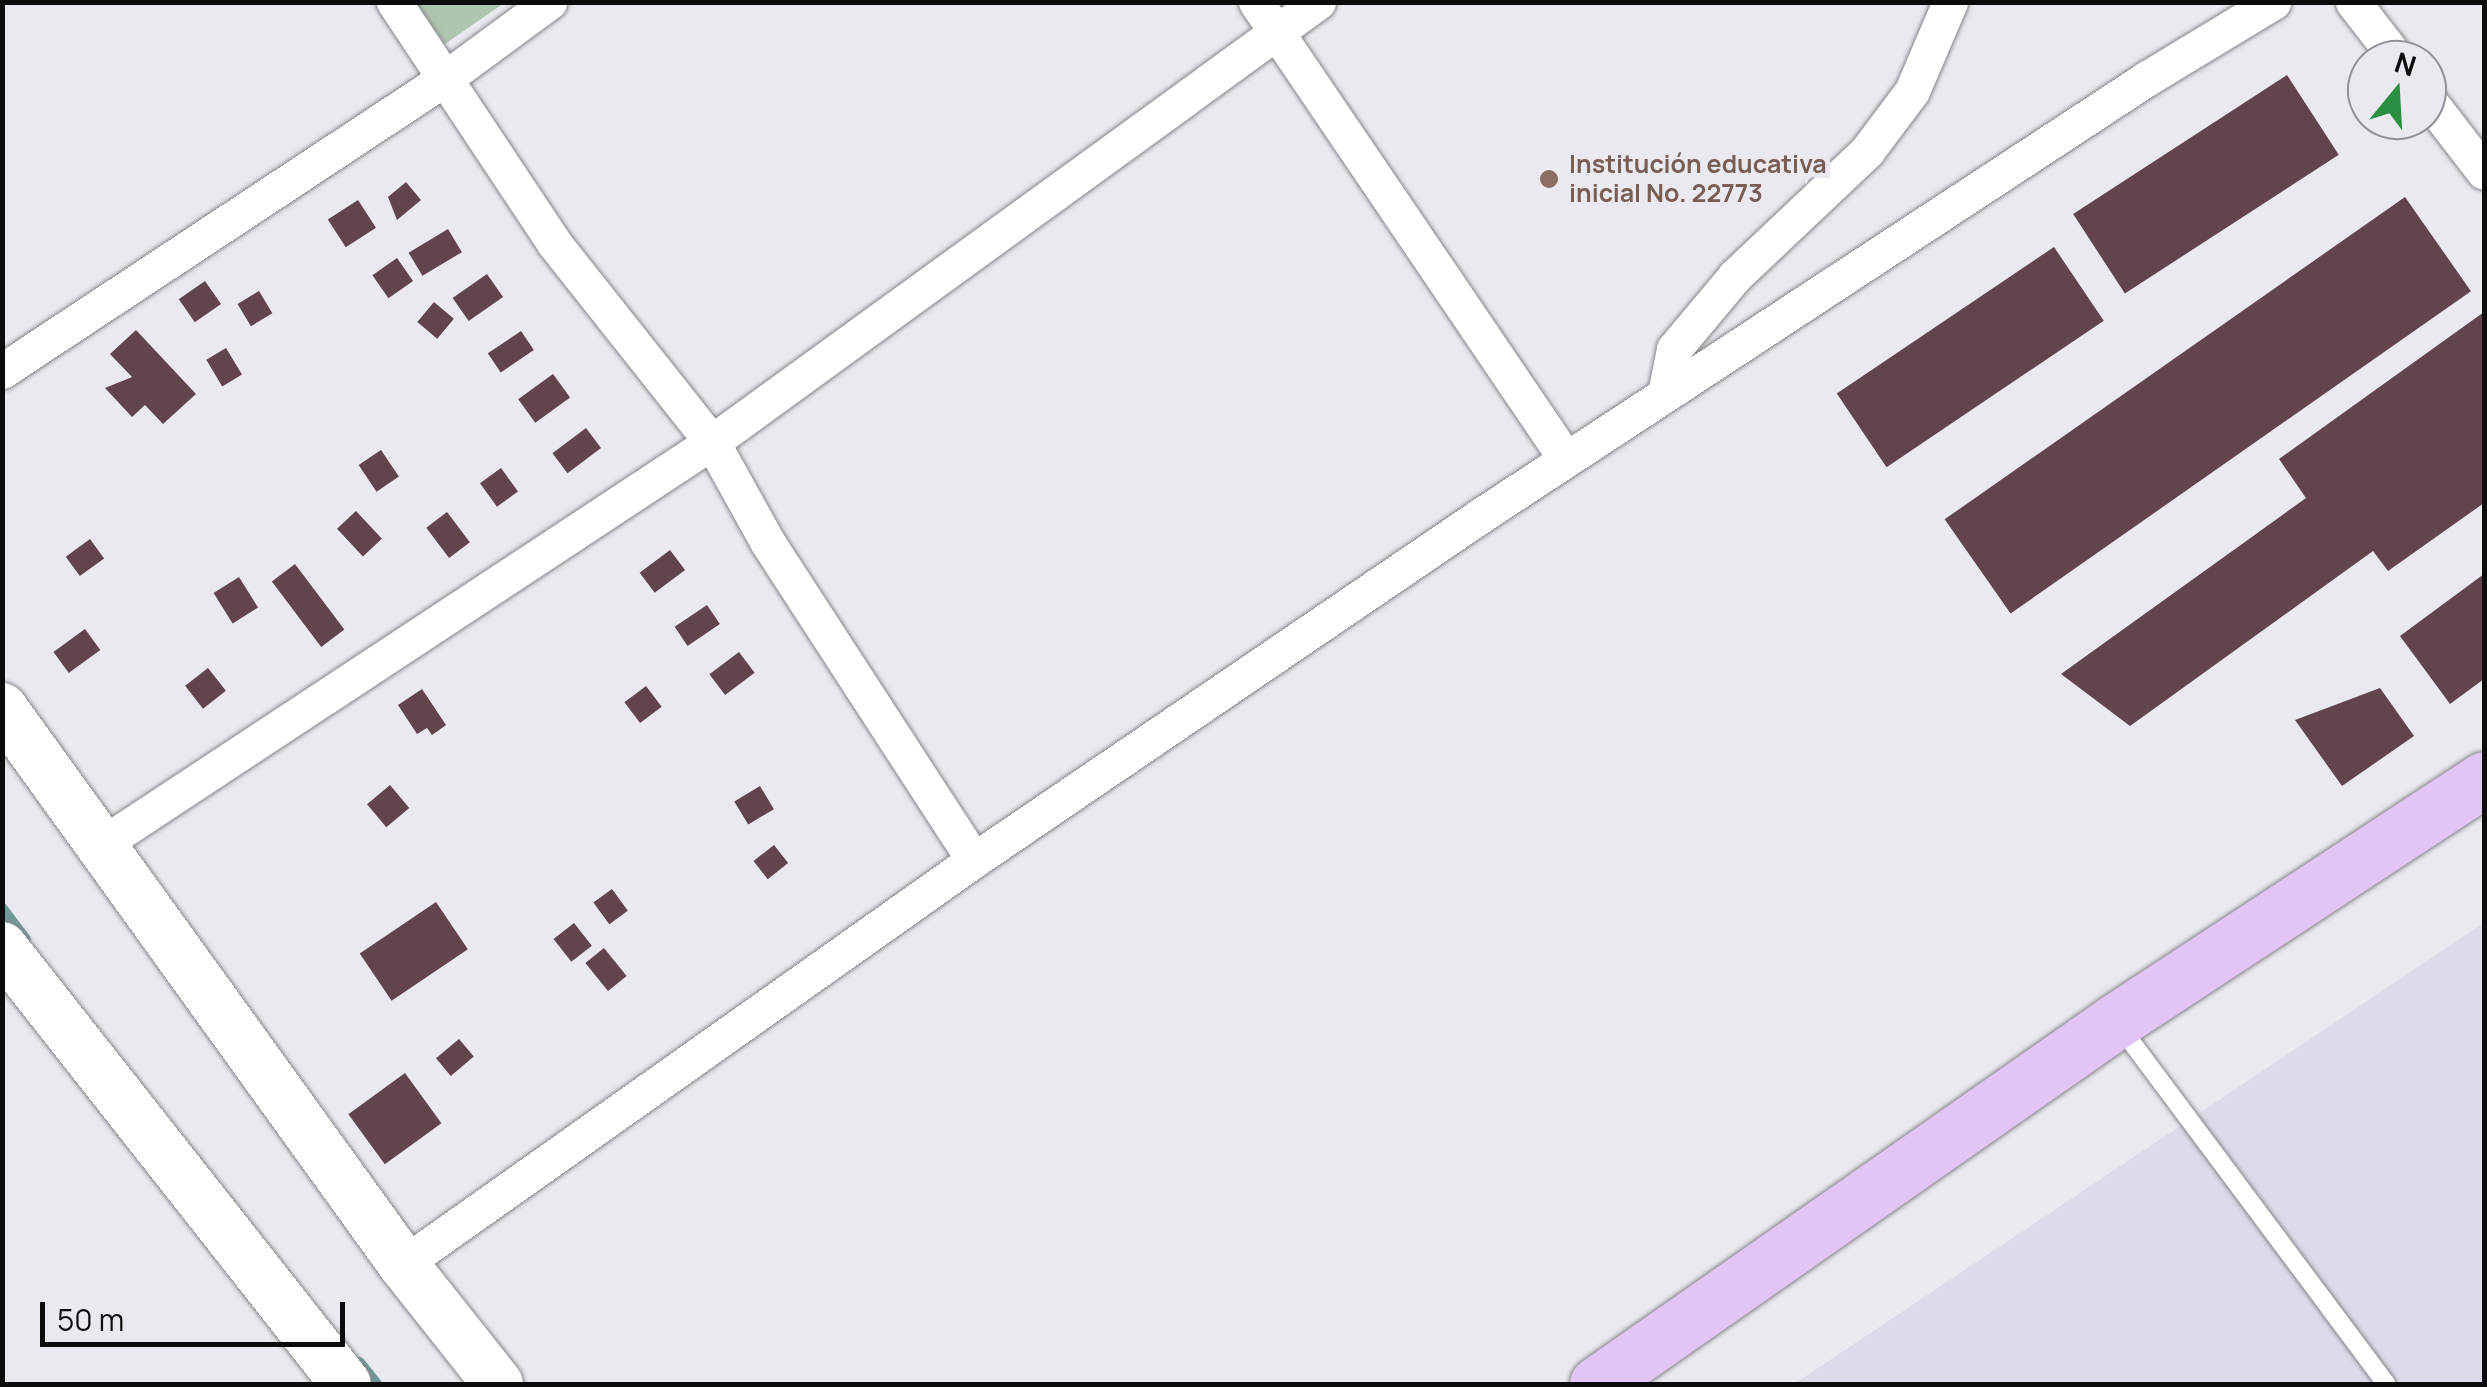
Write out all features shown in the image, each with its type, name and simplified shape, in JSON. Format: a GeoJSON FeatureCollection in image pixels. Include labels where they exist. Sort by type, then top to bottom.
{"type":"FeatureCollection","features":[{"type":"Feature","properties":{"kind":"main road"},"geometry":{"type":"LineString","coordinates":[[1597,1384],[2116,1020],[2484,779]]}},
{"type":"Feature","properties":{"kind":"street"},"geometry":{"type":"LineString","coordinates":[[394,2],[554,243],[712,442],[768,543],[974,860]]}},
{"type":"Feature","properties":{"kind":"street"},"geometry":{"type":"LineString","coordinates":[[2,371],[447,78],[549,2]]}},
{"type":"Feature","properties":{"kind":"street"},"geometry":{"type":"LineString","coordinates":[[102,844],[712,442],[1267,15],[1318,2]]}},
{"type":"Feature","properties":{"kind":"street"},"geometry":{"type":"LineString","coordinates":[[1666,394],[1674,348],[1735,276],[1866,151],[1912,91],[1950,2]]}},
{"type":"Feature","properties":{"kind":"street"},"geometry":{"type":"LineString","coordinates":[[403,1264],[974,860],[1566,460],[2146,79],[2273,2]]}},
{"type":"Feature","properties":{"kind":"street"},"geometry":{"type":"LineString","coordinates":[[2353,2],[2382,40]]}},
{"type":"Feature","properties":{"kind":"street"},"geometry":{"type":"LineString","coordinates":[[1267,15],[1566,460]]}},
{"type":"Feature","properties":{"kind":"street"},"geometry":{"type":"LineString","coordinates":[[2447,124],[2484,172]]}},
{"type":"Feature","properties":{"kind":"street"},"geometry":{"type":"LineString","coordinates":[[2,708],[403,1264],[498,1384]]}},
{"type":"Feature","properties":{"kind":"street"},"geometry":{"type":"LineString","coordinates":[[2,946],[346,1384]]}},
{"type":"Feature","properties":{"kind":"lane"},"geometry":{"type":"LineString","coordinates":[[2116,1020],[2386,1384]]}},
{"type":"Feature","properties":{"kind":"shaded area"},"geometry":{"type":"Polygon","coordinates":[[[2484,923],[2484,1384],[1794,1384],[2484,923]]]}},
{"type":"Feature","properties":{"kind":"green space"},"geometry":{"type":"Polygon","coordinates":[[[416,3],[504,3],[445,44],[416,3]]]}},
{"type":"Feature","properties":{"kind":"building"},"geometry":{"type":"Polygon","coordinates":[[[2287,75],[2339,155],[2125,294],[2073,214],[2287,75]]]}},
{"type":"Feature","properties":{"kind":"building"},"geometry":{"type":"Polygon","coordinates":[[[406,182],[421,200],[397,220],[388,197],[406,182]]]}},
{"type":"Feature","properties":{"kind":"building"},"geometry":{"type":"Polygon","coordinates":[[[2405,197],[2471,291],[2011,614],[1945,519],[2405,197]]]}},
{"type":"Feature","properties":{"kind":"building"},"geometry":{"type":"Polygon","coordinates":[[[358,200],[376,228],[346,247],[328,220],[358,200]]]}},
{"type":"Feature","properties":{"kind":"building"},"geometry":{"type":"Polygon","coordinates":[[[448,229],[462,252],[422,276],[409,253],[448,229]]]}},
{"type":"Feature","properties":{"kind":"building"},"geometry":{"type":"Polygon","coordinates":[[[2054,247],[2104,321],[1887,467],[1837,394],[2054,247]]]}},
{"type":"Feature","properties":{"kind":"building"},"geometry":{"type":"Polygon","coordinates":[[[397,258],[413,281],[388,298],[372,275],[397,258]]]}},
{"type":"Feature","properties":{"kind":"building"},"geometry":{"type":"Polygon","coordinates":[[[487,274],[503,297],[469,321],[453,298],[487,274]]]}},
{"type":"Feature","properties":{"kind":"building"},"geometry":{"type":"Polygon","coordinates":[[[205,281],[221,304],[195,322],[179,299],[205,281]]]}},
{"type":"Feature","properties":{"kind":"building"},"geometry":{"type":"Polygon","coordinates":[[[259,291],[272,313],[251,326],[238,304],[259,291]]]}},
{"type":"Feature","properties":{"kind":"building"},"geometry":{"type":"Polygon","coordinates":[[[434,302],[454,319],[437,339],[417,322],[434,302]]]}},
{"type":"Feature","properties":{"kind":"building"},"geometry":{"type":"Polygon","coordinates":[[[2484,312],[2484,503],[2388,571],[2373,551],[2130,726],[2061,674],[2306,498],[2279,459],[2484,312]]]}},
{"type":"Feature","properties":{"kind":"building"},"geometry":{"type":"Polygon","coordinates":[[[136,330],[196,394],[163,424],[145,405],[132,417],[105,388],[132,377],[110,354],[136,330]]]}},
{"type":"Feature","properties":{"kind":"building"},"geometry":{"type":"Polygon","coordinates":[[[521,331],[534,350],[501,372],[488,353],[521,331]]]}},
{"type":"Feature","properties":{"kind":"building"},"geometry":{"type":"Polygon","coordinates":[[[226,348],[242,375],[222,386],[206,360],[226,348]]]}},
{"type":"Feature","properties":{"kind":"building"},"geometry":{"type":"Polygon","coordinates":[[[553,374],[570,397],[535,423],[518,399],[553,374]]]}},
{"type":"Feature","properties":{"kind":"building"},"geometry":{"type":"Polygon","coordinates":[[[586,428],[601,448],[568,473],[552,453],[586,428]]]}},
{"type":"Feature","properties":{"kind":"building"},"geometry":{"type":"Polygon","coordinates":[[[381,450],[399,477],[377,492],[359,465],[381,450]]]}},
{"type":"Feature","properties":{"kind":"building"},"geometry":{"type":"Polygon","coordinates":[[[501,468],[518,491],[497,507],[480,483],[501,468]]]}},
{"type":"Feature","properties":{"kind":"building"},"geometry":{"type":"Polygon","coordinates":[[[356,511],[382,539],[363,557],[337,529],[356,511]]]}},
{"type":"Feature","properties":{"kind":"building"},"geometry":{"type":"Polygon","coordinates":[[[447,512],[470,542],[449,558],[426,528],[447,512]]]}},
{"type":"Feature","properties":{"kind":"building"},"geometry":{"type":"Polygon","coordinates":[[[90,539],[104,558],[80,576],[66,557],[90,539]]]}},
{"type":"Feature","properties":{"kind":"building"},"geometry":{"type":"Polygon","coordinates":[[[670,550],[685,570],[655,593],[640,573],[670,550]]]}},
{"type":"Feature","properties":{"kind":"building"},"geometry":{"type":"Polygon","coordinates":[[[295,564],[344,629],[321,647],[272,581],[295,564]]]}},
{"type":"Feature","properties":{"kind":"building"},"geometry":{"type":"Polygon","coordinates":[[[2484,574],[2484,679],[2450,704],[2400,636],[2484,574]]]}},
{"type":"Feature","properties":{"kind":"building"},"geometry":{"type":"Polygon","coordinates":[[[239,577],[258,608],[233,623],[214,593],[239,577]]]}},
{"type":"Feature","properties":{"kind":"building"},"geometry":{"type":"Polygon","coordinates":[[[707,605],[720,624],[688,646],[675,627],[707,605]]]}},
{"type":"Feature","properties":{"kind":"building"},"geometry":{"type":"Polygon","coordinates":[[[85,629],[100,650],[69,673],[53,652],[85,629]]]}},
{"type":"Feature","properties":{"kind":"building"},"geometry":{"type":"Polygon","coordinates":[[[739,652],[755,673],[725,695],[709,674],[739,652]]]}},
{"type":"Feature","properties":{"kind":"building"},"geometry":{"type":"Polygon","coordinates":[[[208,668],[226,691],[203,709],[185,686],[208,668]]]}},
{"type":"Feature","properties":{"kind":"building"},"geometry":{"type":"Polygon","coordinates":[[[646,686],[662,707],[640,723],[624,702],[646,686]]]}},
{"type":"Feature","properties":{"kind":"building"},"geometry":{"type":"Polygon","coordinates":[[[2380,688],[2414,736],[2342,786],[2295,720],[2380,688]]]}},
{"type":"Feature","properties":{"kind":"building"},"geometry":{"type":"Polygon","coordinates":[[[422,689],[446,725],[432,735],[427,728],[417,734],[398,705],[422,689]]]}},
{"type":"Feature","properties":{"kind":"building"},"geometry":{"type":"Polygon","coordinates":[[[390,785],[409,808],[386,827],[367,804],[390,785]]]}},
{"type":"Feature","properties":{"kind":"building"},"geometry":{"type":"Polygon","coordinates":[[[760,786],[774,809],[748,825],[734,801],[760,786]]]}},
{"type":"Feature","properties":{"kind":"building"},"geometry":{"type":"Polygon","coordinates":[[[774,845],[788,863],[768,879],[754,861],[774,845]]]}},
{"type":"Feature","properties":{"kind":"building"},"geometry":{"type":"Polygon","coordinates":[[[612,889],[628,911],[609,924],[593,903],[612,889]]]}},
{"type":"Feature","properties":{"kind":"building"},"geometry":{"type":"Polygon","coordinates":[[[436,902],[468,949],[392,1001],[360,953],[436,902]]]}},
{"type":"Feature","properties":{"kind":"building"},"geometry":{"type":"Polygon","coordinates":[[[574,923],[592,946],[571,962],[554,939],[574,923]]]}},
{"type":"Feature","properties":{"kind":"building"},"geometry":{"type":"Polygon","coordinates":[[[604,948],[627,976],[608,991],[585,963],[604,948]]]}},
{"type":"Feature","properties":{"kind":"building"},"geometry":{"type":"Polygon","coordinates":[[[459,1039],[474,1057],[451,1076],[436,1058],[459,1039]]]}},
{"type":"Feature","properties":{"kind":"building"},"geometry":{"type":"Polygon","coordinates":[[[405,1073],[441,1123],[385,1164],[348,1114],[405,1073]]]}},
{"type":"Feature","properties":{"kind":"waterway"},"geometry":{"type":"LineString","coordinates":[[2,909],[25,939]]}},
{"type":"Feature","properties":{"kind":"waterway"},"geometry":{"type":"LineString","coordinates":[[359,1363],[376,1384]]}},
{"type":"Feature","properties":{"kind":"place","name":"Institución educativa inicial No. 22773"},"geometry":{"type":"Point","coordinates":[1549,179]}}]}
